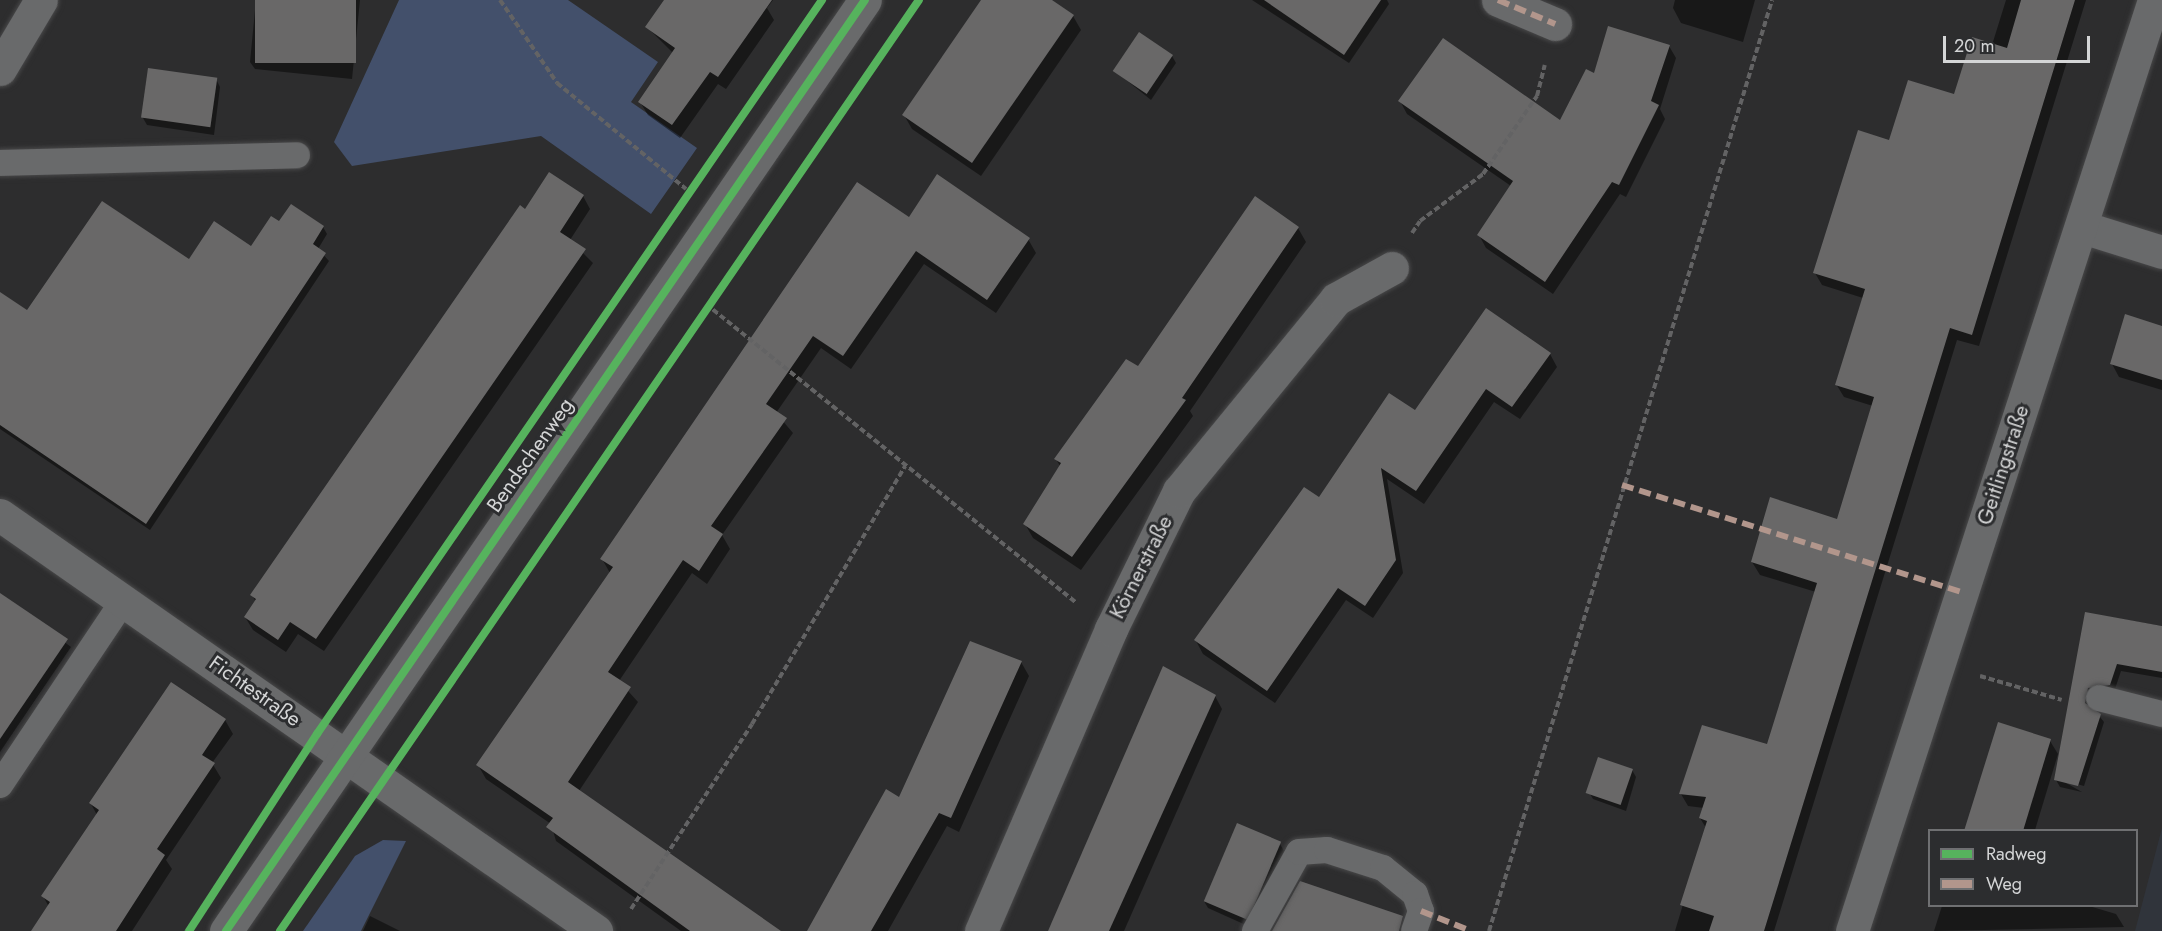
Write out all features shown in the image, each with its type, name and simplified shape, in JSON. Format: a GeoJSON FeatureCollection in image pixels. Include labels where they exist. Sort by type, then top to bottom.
{"type":"FeatureCollection","features":[{"type":"Feature","properties":{"kind":"street"},"geometry":{"type":"LineString","coordinates":[[0,69],[40,0]]}},
{"type":"Feature","properties":{"kind":"street","name":"Bendschenweg"},"geometry":{"type":"LineString","coordinates":[[226,931],[344,753],[675,278],[865,0]]}},
{"type":"Feature","properties":{"kind":"street"},"geometry":{"type":"LineString","coordinates":[[1497,0],[1555,24]]}},
{"type":"Feature","properties":{"kind":"street","name":"Geitlingstraße"},"geometry":{"type":"LineString","coordinates":[[1852,931],[1937,663],[2082,227],[2154,0]]}},
{"type":"Feature","properties":{"kind":"street"},"geometry":{"type":"LineString","coordinates":[[2082,227],[2162,252]]}},
{"type":"Feature","properties":{"kind":"street","name":"Körnerstraße"},"geometry":{"type":"LineString","coordinates":[[981,931],[1111,628],[1179,491],[1336,299],[1392,268]]}},
{"type":"Feature","properties":{"kind":"street","name":"Fichtestraße"},"geometry":{"type":"LineString","coordinates":[[0,515],[596,931]]}},
{"type":"Feature","properties":{"kind":"lane"},"geometry":{"type":"LineString","coordinates":[[0,163],[297,155]]}},
{"type":"Feature","properties":{"kind":"lane"},"geometry":{"type":"LineString","coordinates":[[0,785],[124,600]]}},
{"type":"Feature","properties":{"kind":"lane"},"geometry":{"type":"LineString","coordinates":[[2099,698],[2162,714]]}},
{"type":"Feature","properties":{"kind":"lane"},"geometry":{"type":"LineString","coordinates":[[1255,931],[1299,852],[1327,850],[1383,868],[1415,894],[1421,911],[1414,931]]}},
{"type":"Feature","properties":{"kind":"path"},"geometry":{"type":"LineString","coordinates":[[500,0],[557,83],[691,193]]}},
{"type":"Feature","properties":{"kind":"path"},"geometry":{"type":"LineString","coordinates":[[1489,931],[1772,0]]}},
{"type":"Feature","properties":{"kind":"path"},"geometry":{"type":"LineString","coordinates":[[1392,268],[1420,221],[1483,174],[1537,96],[1555,24]]}},
{"type":"Feature","properties":{"kind":"path"},"geometry":{"type":"LineString","coordinates":[[675,278],[905,466],[1111,628]]}},
{"type":"Feature","properties":{"kind":"path"},"geometry":{"type":"LineString","coordinates":[[629,911],[752,724],[905,466]]}},
{"type":"Feature","properties":{"kind":"path"},"geometry":{"type":"LineString","coordinates":[[1937,663],[2059,700],[2099,698]]}},
{"type":"Feature","properties":{"kind":"shaded area"},"geometry":{"type":"Polygon","coordinates":[[[399,0],[568,0],[658,62],[631,102],[697,148],[651,214],[541,136],[352,166],[334,142],[399,0]]]}},
{"type":"Feature","properties":{"kind":"shaded area"},"geometry":{"type":"Polygon","coordinates":[[[2162,828],[2162,931],[2135,931],[2162,828]]]}},
{"type":"Feature","properties":{"kind":"shaded area"},"geometry":{"type":"Polygon","coordinates":[[[383,840],[406,841],[361,931],[303,931],[355,856],[383,840]]]}},
{"type":"Feature","properties":{"kind":"building"},"geometry":{"type":"Polygon","coordinates":[[[255,0],[356,0],[356,63],[255,63],[255,0]]]}},
{"type":"Feature","properties":{"kind":"building"},"geometry":{"type":"Polygon","coordinates":[[[664,0],[772,0],[718,77],[710,72],[672,125],[638,102],[675,48],[645,27],[664,0]]]}},
{"type":"Feature","properties":{"kind":"building"},"geometry":{"type":"Polygon","coordinates":[[[981,0],[1052,0],[1074,15],[972,163],[902,115],[981,0]]]}},
{"type":"Feature","properties":{"kind":"building"},"geometry":{"type":"Polygon","coordinates":[[[1264,0],[1381,0],[1344,55],[1264,0]]]}},
{"type":"Feature","properties":{"kind":"building"},"geometry":{"type":"Polygon","coordinates":[[[2021,0],[2075,0],[1972,335],[1950,328],[1764,931],[1709,931],[1714,916],[1680,905],[1707,821],[1699,818],[1706,797],[1679,794],[1702,725],[1767,744],[1817,583],[1751,562],[1770,497],[1837,519],[1874,397],[1835,385],[1865,289],[1813,273],[1858,130],[1889,140],[1908,80],[1954,94],[1972,37],[2007,48],[2021,0]]]}},
{"type":"Feature","properties":{"kind":"building"},"geometry":{"type":"Polygon","coordinates":[[[1608,26],[1670,45],[1651,101],[1659,105],[1619,185],[1612,182],[1545,282],[1477,235],[1513,181],[1398,101],[1443,38],[1560,120],[1586,69],[1594,73],[1608,26]]]}},
{"type":"Feature","properties":{"kind":"building"},"geometry":{"type":"Polygon","coordinates":[[[1139,32],[1173,55],[1147,94],[1113,71],[1139,32]]]}},
{"type":"Feature","properties":{"kind":"building"},"geometry":{"type":"Polygon","coordinates":[[[148,68],[217,78],[210,127],[141,118],[148,68]]]}},
{"type":"Feature","properties":{"kind":"building"},"geometry":{"type":"Polygon","coordinates":[[[549,172],[584,195],[560,232],[586,249],[316,639],[290,622],[278,640],[244,617],[256,599],[250,595],[520,205],[525,209],[549,172]]]}},
{"type":"Feature","properties":{"kind":"building"},"geometry":{"type":"Polygon","coordinates":[[[937,174],[1030,238],[987,300],[916,251],[843,356],[813,336],[766,404],[787,418],[711,526],[723,534],[699,571],[683,560],[608,672],[631,687],[568,782],[781,931],[690,931],[546,827],[553,818],[476,765],[613,567],[600,559],[857,182],[909,217],[937,174]]]}},
{"type":"Feature","properties":{"kind":"building"},"geometry":{"type":"Polygon","coordinates":[[[1255,196],[1299,227],[1182,398],[1186,400],[1072,557],[1023,524],[1061,463],[1054,459],[1126,359],[1138,366],[1255,196]]]}},
{"type":"Feature","properties":{"kind":"building"},"geometry":{"type":"Polygon","coordinates":[[[102,201],[189,259],[214,221],[251,246],[271,216],[279,221],[291,204],[324,226],[313,244],[326,253],[146,524],[0,425],[0,292],[27,310],[102,201]]]}},
{"type":"Feature","properties":{"kind":"building"},"geometry":{"type":"Polygon","coordinates":[[[1486,308],[1551,353],[1512,407],[1486,389],[1416,491],[1381,468],[1396,560],[1365,606],[1338,588],[1267,691],[1194,640],[1304,487],[1319,497],[1389,393],[1415,410],[1486,308]]]}},
{"type":"Feature","properties":{"kind":"building"},"geometry":{"type":"Polygon","coordinates":[[[2125,314],[2162,326],[2162,380],[2110,364],[2125,314]]]}},
{"type":"Feature","properties":{"kind":"building"},"geometry":{"type":"Polygon","coordinates":[[[0,593],[68,639],[0,739],[0,593]]]}},
{"type":"Feature","properties":{"kind":"building"},"geometry":{"type":"Polygon","coordinates":[[[2085,612],[2162,626],[2162,672],[2117,664],[2110,685],[2088,688],[2085,703],[2101,714],[2078,786],[2054,780],[2085,612]]]}},
{"type":"Feature","properties":{"kind":"building"},"geometry":{"type":"Polygon","coordinates":[[[970,641],[1022,661],[951,818],[939,813],[871,931],[807,931],[886,789],[899,797],[970,641]]]}},
{"type":"Feature","properties":{"kind":"building"},"geometry":{"type":"Polygon","coordinates":[[[1163,666],[1216,695],[1109,931],[1048,931],[1163,666]]]}},
{"type":"Feature","properties":{"kind":"building"},"geometry":{"type":"Polygon","coordinates":[[[171,682],[226,719],[202,755],[215,763],[157,849],[165,855],[116,931],[31,931],[50,902],[41,896],[99,810],[89,803],[171,682]]]}},
{"type":"Feature","properties":{"kind":"building"},"geometry":{"type":"Polygon","coordinates":[[[1998,722],[2051,739],[2024,829],[1965,829],[1998,722]]]}},
{"type":"Feature","properties":{"kind":"building"},"geometry":{"type":"Polygon","coordinates":[[[1598,757],[1633,769],[1621,805],[1586,793],[1598,757]]]}},
{"type":"Feature","properties":{"kind":"building"},"geometry":{"type":"Polygon","coordinates":[[[1237,823],[1281,842],[1248,920],[1204,901],[1237,823]]]}},
{"type":"Feature","properties":{"kind":"building"},"geometry":{"type":"Polygon","coordinates":[[[1300,881],[1403,916],[1399,931],[1272,931],[1300,881]]]}},
{"type":"Feature","properties":{"kind":"marked path"},"geometry":{"type":"LineString","coordinates":[[1498,0],[1555,24]]}},
{"type":"Feature","properties":{"kind":"marked path"},"geometry":{"type":"LineString","coordinates":[[1622,485],[1961,592]]}},
{"type":"Feature","properties":{"kind":"marked path"},"geometry":{"type":"LineString","coordinates":[[1421,911],[1471,931]]}},
{"type":"Feature","properties":{"kind":"cycle path"},"geometry":{"type":"LineString","coordinates":[[189,931],[317,734],[822,0]]}},
{"type":"Feature","properties":{"kind":"cycle path"},"geometry":{"type":"LineString","coordinates":[[226,931],[865,0]]}},
{"type":"Feature","properties":{"kind":"cycle path"},"geometry":{"type":"LineString","coordinates":[[280,931],[919,0]]}}]}
